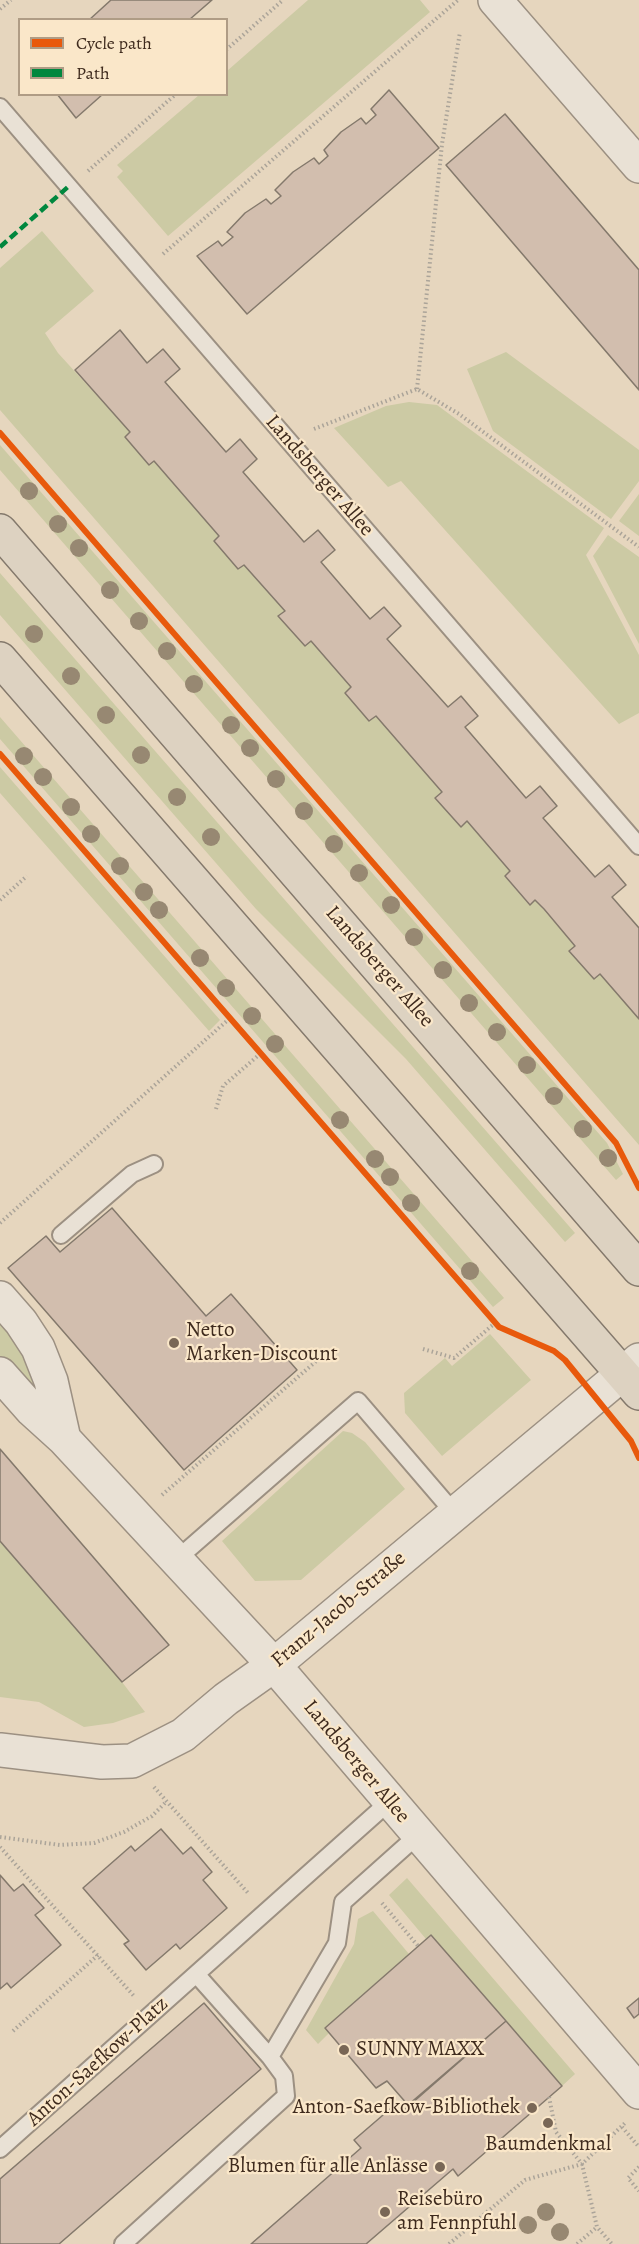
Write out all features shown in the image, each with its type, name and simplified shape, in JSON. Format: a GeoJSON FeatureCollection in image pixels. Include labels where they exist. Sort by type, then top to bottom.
{"type":"FeatureCollection","features":[{"type":"Feature","properties":{"kind":"main road","name":"Landsberger Allee"},"geometry":{"type":"LineString","coordinates":[[0,531],[639,1269]]}},
{"type":"Feature","properties":{"kind":"main road"},"geometry":{"type":"LineString","coordinates":[[0,659],[634,1376]]}},
{"type":"Feature","properties":{"kind":"street"},"geometry":{"type":"LineString","coordinates":[[495,0],[639,166]]}},
{"type":"Feature","properties":{"kind":"street"},"geometry":{"type":"LineString","coordinates":[[0,1298],[21,1322],[38,1348],[51,1381],[64,1439]]}},
{"type":"Feature","properties":{"kind":"street","name":"Landsberger Allee"},"geometry":{"type":"LineString","coordinates":[[0,1374],[64,1439],[274,1665],[639,2092]]}},
{"type":"Feature","properties":{"kind":"street","name":"Franz-Jacob-Straße"},"geometry":{"type":"LineString","coordinates":[[0,1750],[102,1762],[132,1761],[183,1735],[226,1699],[274,1665],[455,1514],[634,1376]]}},
{"type":"Feature","properties":{"kind":"lane","name":"Landsberger Allee"},"geometry":{"type":"LineString","coordinates":[[0,106],[144,270],[639,846]]}},
{"type":"Feature","properties":{"kind":"lane"},"geometry":{"type":"LineString","coordinates":[[61,1235],[132,1174],[154,1164]]}},
{"type":"Feature","properties":{"kind":"lane"},"geometry":{"type":"LineString","coordinates":[[176,1560],[358,1401],[455,1514]]}},
{"type":"Feature","properties":{"kind":"lane","name":"Anton-Saefkow-Platz"},"geometry":{"type":"LineString","coordinates":[[0,2150],[390,1801]]}},
{"type":"Feature","properties":{"kind":"lane"},"geometry":{"type":"LineString","coordinates":[[270,2057],[337,1943],[343,1902],[418,1835]]}},
{"type":"Feature","properties":{"kind":"lane"},"geometry":{"type":"LineString","coordinates":[[123,2244],[286,2096],[285,2076],[196,1975]]}},
{"type":"Feature","properties":{"kind":"path"},"geometry":{"type":"LineString","coordinates":[[0,9],[11,0]]}},
{"type":"Feature","properties":{"kind":"path"},"geometry":{"type":"LineString","coordinates":[[228,48],[283,0]]}},
{"type":"Feature","properties":{"kind":"path"},"geometry":{"type":"LineString","coordinates":[[144,270],[458,0]]}},
{"type":"Feature","properties":{"kind":"path"},"geometry":{"type":"LineString","coordinates":[[417,389],[442,144],[460,32]]}},
{"type":"Feature","properties":{"kind":"path"},"geometry":{"type":"LineString","coordinates":[[69,186],[174,96]]}},
{"type":"Feature","properties":{"kind":"path"},"geometry":{"type":"LineString","coordinates":[[280,431],[314,429],[417,389]]}},
{"type":"Feature","properties":{"kind":"path"},"geometry":{"type":"LineString","coordinates":[[417,389],[459,414],[639,547]]}},
{"type":"Feature","properties":{"kind":"path"},"geometry":{"type":"LineString","coordinates":[[0,900],[27,876]]}},
{"type":"Feature","properties":{"kind":"path"},"geometry":{"type":"LineString","coordinates":[[0,1223],[230,1017]]}},
{"type":"Feature","properties":{"kind":"path"},"geometry":{"type":"LineString","coordinates":[[216,1109],[223,1086],[260,1054]]}},
{"type":"Feature","properties":{"kind":"path"},"geometry":{"type":"LineString","coordinates":[[423,1349],[454,1358],[495,1323]]}},
{"type":"Feature","properties":{"kind":"path"},"geometry":{"type":"LineString","coordinates":[[136,1517],[321,1357]]}},
{"type":"Feature","properties":{"kind":"path"},"geometry":{"type":"LineString","coordinates":[[132,1761],[265,1912]]}},
{"type":"Feature","properties":{"kind":"path"},"geometry":{"type":"LineString","coordinates":[[0,1837],[60,1845],[94,1843],[124,1832],[152,1816],[166,1802]]}},
{"type":"Feature","properties":{"kind":"path"},"geometry":{"type":"LineString","coordinates":[[0,1847],[151,2014]]}},
{"type":"Feature","properties":{"kind":"path"},"geometry":{"type":"LineString","coordinates":[[382,1903],[418,1946]]}},
{"type":"Feature","properties":{"kind":"path"},"geometry":{"type":"LineString","coordinates":[[14,2031],[98,1955]]}},
{"type":"Feature","properties":{"kind":"path"},"geometry":{"type":"LineString","coordinates":[[549,2097],[556,2132],[582,2163],[597,2227],[612,2244]]}},
{"type":"Feature","properties":{"kind":"path"},"geometry":{"type":"LineString","coordinates":[[449,2244],[525,2180],[582,2163],[622,2127],[639,2147]]}},
{"type":"Feature","properties":{"kind":"path"},"geometry":{"type":"LineString","coordinates":[[639,2167],[628,2178],[639,2191]]}},
{"type":"Feature","properties":{"kind":"path"},"geometry":{"type":"LineString","coordinates":[[577,2244],[597,2227]]}},
{"type":"Feature","properties":{"kind":"shaded area"},"geometry":{"type":"Polygon","coordinates":[[[308,0],[420,0],[430,12],[168,236],[117,177],[123,171],[117,165],[198,96],[228,96],[228,70],[308,0]]]}},
{"type":"Feature","properties":{"kind":"shaded area"},"geometry":{"type":"Polygon","coordinates":[[[42,231],[94,291],[45,333],[58,353],[130,432],[125,437],[149,465],[154,461],[219,536],[214,541],[238,569],[244,565],[285,611],[279,616],[305,646],[311,641],[351,687],[345,693],[376,716],[442,792],[436,798],[461,827],[467,821],[510,871],[505,877],[529,905],[535,900],[575,946],[570,951],[594,979],[600,974],[639,1019],[639,1145],[0,410],[0,268],[42,231]]]}},
{"type":"Feature","properties":{"kind":"shaded area"},"geometry":{"type":"Polygon","coordinates":[[[506,352],[639,450],[639,481],[611,519],[493,431],[467,369],[506,352]]]}},
{"type":"Feature","properties":{"kind":"shaded area"},"geometry":{"type":"Polygon","coordinates":[[[409,402],[437,405],[604,528],[586,555],[639,655],[639,713],[619,724],[401,481],[388,487],[334,428],[386,406],[409,402]]]}},
{"type":"Feature","properties":{"kind":"shaded area"},"geometry":{"type":"Polygon","coordinates":[[[0,445],[607,1143],[623,1174],[616,1180],[0,470],[0,445]]]}},
{"type":"Feature","properties":{"kind":"shaded area"},"geometry":{"type":"Polygon","coordinates":[[[639,494],[639,536],[619,521],[639,494]]]}},
{"type":"Feature","properties":{"kind":"shaded area"},"geometry":{"type":"Polygon","coordinates":[[[608,535],[639,557],[639,644],[593,556],[608,535]]]}},
{"type":"Feature","properties":{"kind":"shaded area"},"geometry":{"type":"Polygon","coordinates":[[[0,573],[575,1233],[565,1242],[406,1059],[256,909],[0,615],[0,573]]]}},
{"type":"Feature","properties":{"kind":"shaded area"},"geometry":{"type":"Polygon","coordinates":[[[0,717],[504,1298],[493,1307],[0,739],[0,717]]]}},
{"type":"Feature","properties":{"kind":"shaded area"},"geometry":{"type":"Polygon","coordinates":[[[0,767],[220,1020],[209,1031],[0,793],[0,767]]]}},
{"type":"Feature","properties":{"kind":"shaded area"},"geometry":{"type":"Polygon","coordinates":[[[0,1314],[25,1343],[37,1390],[19,1381],[0,1360],[0,1314]]]}},
{"type":"Feature","properties":{"kind":"shaded area"},"geometry":{"type":"Polygon","coordinates":[[[490,1334],[531,1380],[442,1456],[405,1413],[404,1393],[445,1358],[452,1366],[490,1334]]]}},
{"type":"Feature","properties":{"kind":"shaded area"},"geometry":{"type":"Polygon","coordinates":[[[343,1431],[352,1433],[365,1442],[405,1489],[301,1580],[255,1581],[222,1541],[343,1431]]]}},
{"type":"Feature","properties":{"kind":"shaded area"},"geometry":{"type":"Polygon","coordinates":[[[0,1541],[122,1682],[145,1712],[113,1723],[84,1727],[39,1702],[0,1697],[0,1541]]]}},
{"type":"Feature","properties":{"kind":"shaded area"},"geometry":{"type":"Polygon","coordinates":[[[407,1878],[575,2074],[562,2086],[431,1935],[426,1939],[389,1895],[407,1878]]]}},
{"type":"Feature","properties":{"kind":"shaded area"},"geometry":{"type":"Polygon","coordinates":[[[373,1911],[409,1954],[325,2028],[329,2033],[318,2044],[306,2030],[354,1944],[358,1919],[373,1911]]]}},
{"type":"Feature","properties":{"kind":"building"},"geometry":{"type":"Polygon","coordinates":[[[111,0],[212,0],[191,18],[91,18],[111,0]]]}},
{"type":"Feature","properties":{"kind":"building"},"geometry":{"type":"Polygon","coordinates":[[[389,90],[439,148],[247,314],[197,256],[218,241],[222,246],[233,237],[227,232],[245,213],[266,199],[271,204],[281,196],[275,190],[293,172],[314,158],[319,164],[328,156],[324,150],[341,132],[361,118],[366,124],[376,115],[371,109],[389,90]]]}},
{"type":"Feature","properties":{"kind":"building"},"geometry":{"type":"Polygon","coordinates":[[[59,96],[101,96],[76,118],[59,96]]]}},
{"type":"Feature","properties":{"kind":"building"},"geometry":{"type":"Polygon","coordinates":[[[505,114],[639,270],[639,390],[446,165],[505,114]]]}},
{"type":"Feature","properties":{"kind":"building"},"geometry":{"type":"Polygon","coordinates":[[[120,330],[147,363],[163,349],[180,369],[165,382],[226,452],[240,439],[257,459],[243,472],[304,542],[318,530],[335,550],[321,562],[370,619],[384,607],[401,626],[387,639],[448,707],[461,696],[478,716],[465,727],[526,798],[540,786],[557,806],[543,818],[595,877],[609,865],[626,885],[612,897],[639,928],[639,1019],[600,974],[594,979],[569,951],[575,946],[544,909],[535,900],[530,905],[505,876],[510,871],[467,821],[461,827],[435,798],[442,792],[376,716],[369,721],[345,693],[351,687],[311,641],[305,646],[278,616],[285,611],[244,565],[238,569],[214,541],[219,536],[154,461],[149,465],[125,437],[130,432],[75,370],[120,330]]]}},
{"type":"Feature","properties":{"kind":"building","name":"Netto Marken-Discount"},"geometry":{"type":"Polygon","coordinates":[[[112,1208],[206,1316],[231,1294],[297,1370],[184,1470],[8,1268],[46,1236],[60,1252],[112,1208]]]}},
{"type":"Feature","properties":{"kind":"building"},"geometry":{"type":"Polygon","coordinates":[[[0,1449],[169,1645],[122,1682],[0,1541],[0,1449]]]}},
{"type":"Feature","properties":{"kind":"building"},"geometry":{"type":"Polygon","coordinates":[[[161,1829],[183,1854],[191,1847],[212,1872],[203,1880],[227,1908],[180,1949],[176,1944],[146,1970],[124,1944],[129,1941],[83,1888],[131,1846],[135,1851],[161,1829]]]}},
{"type":"Feature","properties":{"kind":"building"},"geometry":{"type":"Polygon","coordinates":[[[0,1875],[14,1891],[23,1884],[44,1908],[35,1915],[61,1945],[11,1988],[7,1983],[0,1989],[0,1875]]]}},
{"type":"Feature","properties":{"kind":"building"},"geometry":{"type":"Polygon","coordinates":[[[431,1935],[506,2021],[408,2105],[387,2081],[376,2088],[325,2028],[431,1935]]]}},
{"type":"Feature","properties":{"kind":"building"},"geometry":{"type":"Polygon","coordinates":[[[639,1998],[639,2014],[634,2018],[627,2008],[639,1998]]]}},
{"type":"Feature","properties":{"kind":"building"},"geometry":{"type":"Polygon","coordinates":[[[204,2003],[261,2069],[59,2244],[0,2244],[0,2179],[204,2003]]]}},
{"type":"Feature","properties":{"kind":"building"},"geometry":{"type":"Polygon","coordinates":[[[506,2021],[562,2086],[458,2176],[453,2169],[366,2244],[251,2244],[361,2148],[354,2140],[397,2103],[403,2111],[506,2021]]]}},
{"type":"Feature","properties":{"kind":"marked path"},"geometry":{"type":"LineString","coordinates":[[0,247],[69,186]]}},
{"type":"Feature","properties":{"kind":"cycle path"},"geometry":{"type":"LineString","coordinates":[[0,433],[616,1143],[639,1188]]}},
{"type":"Feature","properties":{"kind":"cycle path"},"geometry":{"type":"LineString","coordinates":[[0,754],[499,1327],[554,1351],[565,1360],[631,1441],[639,1458]]}},
{"type":"Feature","properties":{"kind":"place","name":"Netto Marken-Discount"},"geometry":{"type":"Point","coordinates":[174,1343]}},
{"type":"Feature","properties":{"kind":"place","name":"SUNNY MAXX"},"geometry":{"type":"Point","coordinates":[344,2050]}},
{"type":"Feature","properties":{"kind":"place","name":"Anton-Saefkow-Bibliothek"},"geometry":{"type":"Point","coordinates":[532,2108]}},
{"type":"Feature","properties":{"kind":"place","name":"Baumdenkmal"},"geometry":{"type":"Point","coordinates":[548,2123]}},
{"type":"Feature","properties":{"kind":"place","name":"Blumen für alle Anlässe"},"geometry":{"type":"Point","coordinates":[440,2167]}},
{"type":"Feature","properties":{"kind":"place","name":"Reisebüro am Fennpfuhl"},"geometry":{"type":"Point","coordinates":[385,2212]}}]}
